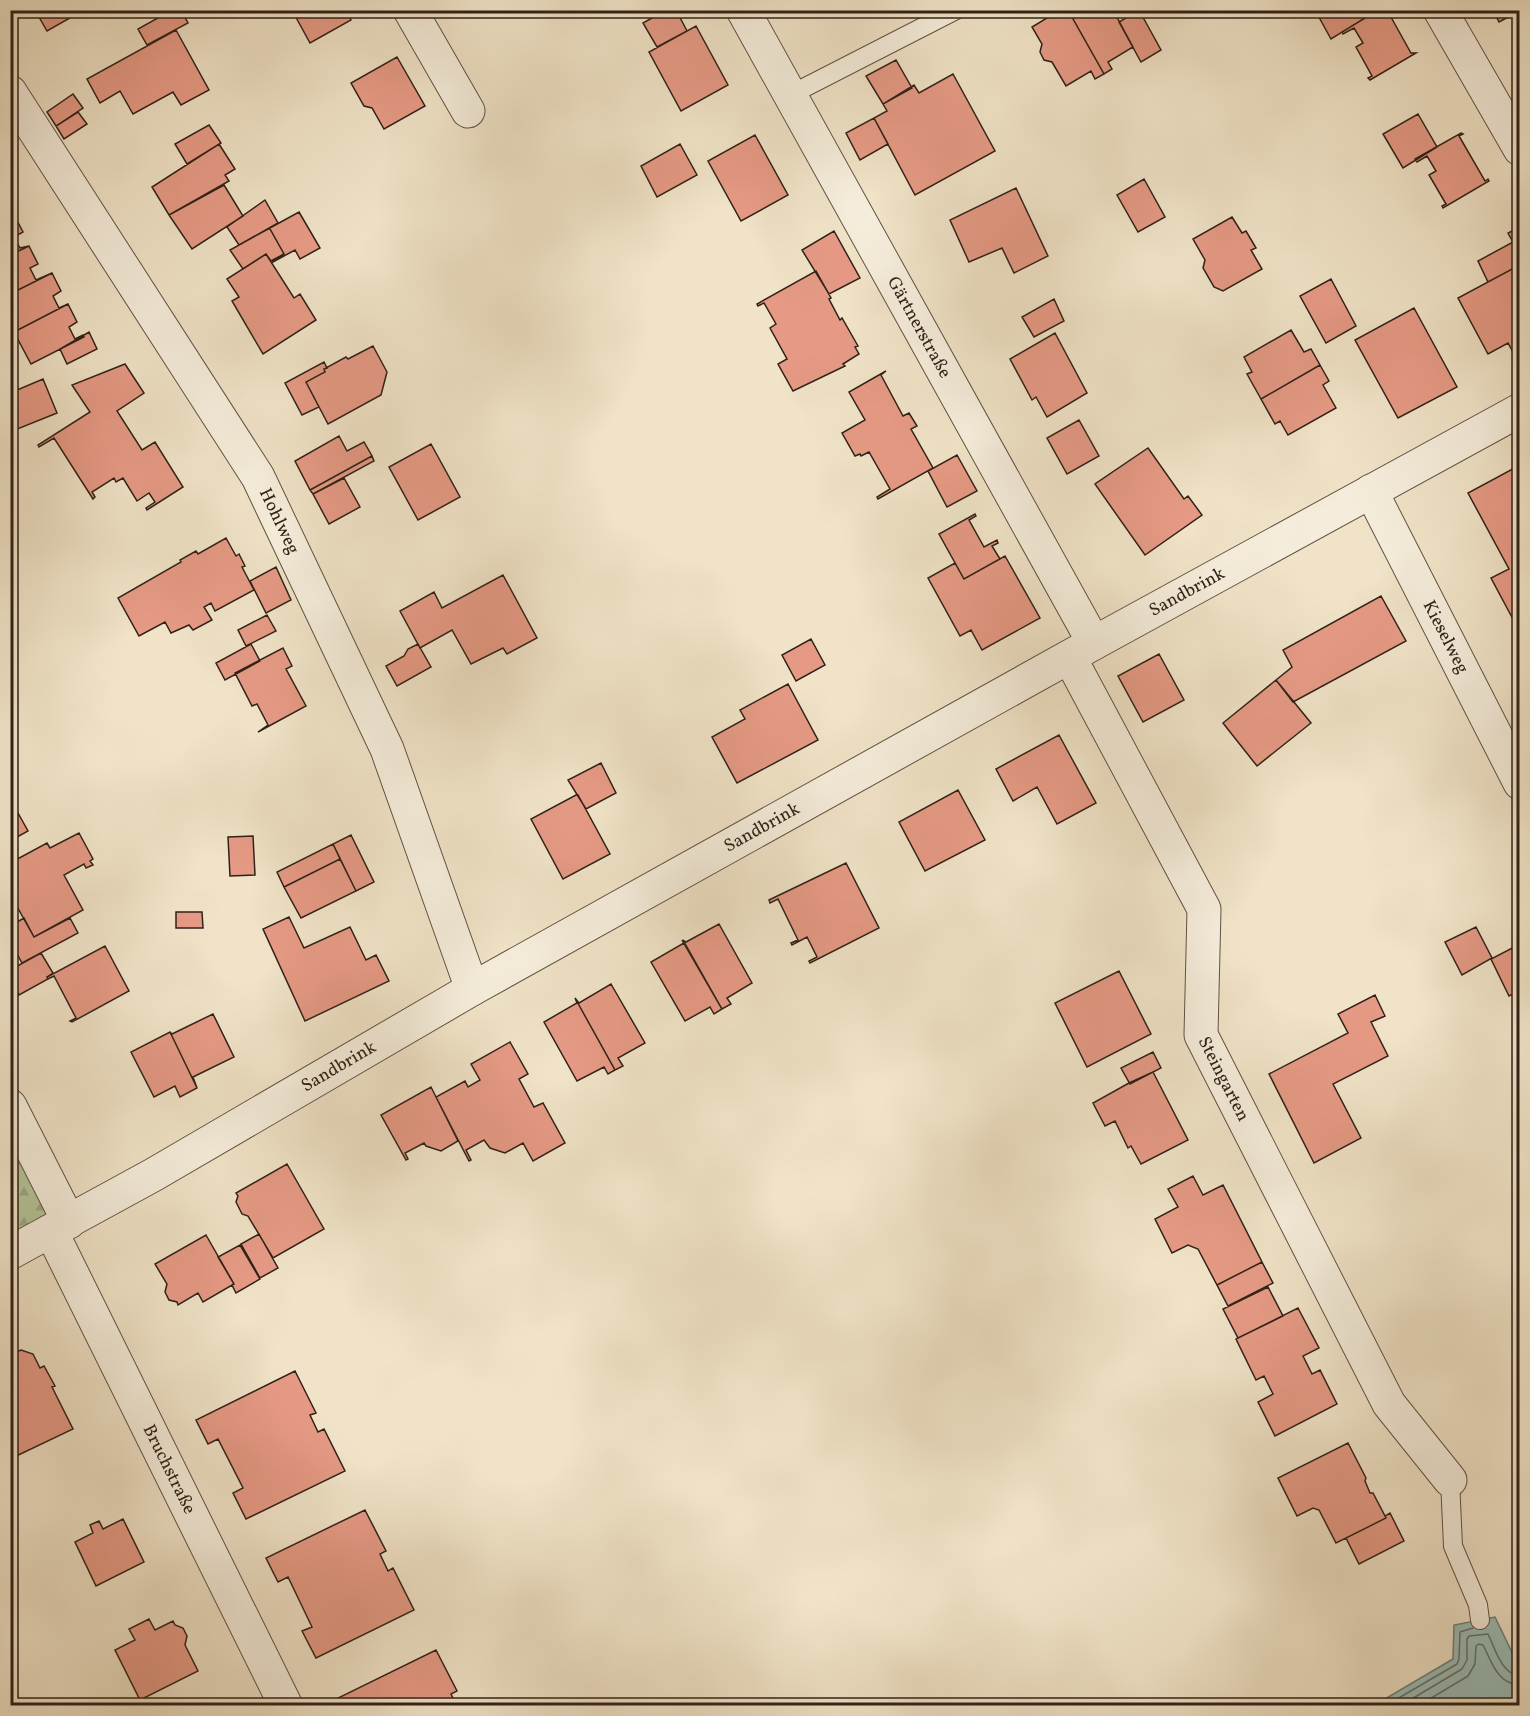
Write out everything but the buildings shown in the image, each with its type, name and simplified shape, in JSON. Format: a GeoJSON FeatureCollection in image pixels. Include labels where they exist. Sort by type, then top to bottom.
{"type":"FeatureCollection","features":[{"type":"Feature","properties":{"kind":"street"},"geometry":{"type":"LineString","coordinates":[[410,10],[468,111]]}},
{"type":"Feature","properties":{"kind":"street","name":"Gärtnerstraße"},"geometry":{"type":"LineString","coordinates":[[743,10],[1082,650]]}},
{"type":"Feature","properties":{"kind":"street"},"geometry":{"type":"LineString","coordinates":[[1440,10],[1520,149]]}},
{"type":"Feature","properties":{"kind":"street","name":"Hohlweg"},"geometry":{"type":"LineString","coordinates":[[10,92],[258,477],[387,749],[472,989]]}},
{"type":"Feature","properties":{"kind":"street","name":"Sandbrink"},"geometry":{"type":"LineString","coordinates":[[10,1253],[153,1175],[472,989],[1520,410]]}},
{"type":"Feature","properties":{"kind":"street","name":"Kieselweg"},"geometry":{"type":"LineString","coordinates":[[1371,491],[1520,783]]}},
{"type":"Feature","properties":{"kind":"street","name":"Steingarten"},"geometry":{"type":"LineString","coordinates":[[1082,650],[1204,909],[1201,1035],[1389,1404],[1450,1480]]}},
{"type":"Feature","properties":{"kind":"street","name":"Bruchstraße"},"geometry":{"type":"LineString","coordinates":[[10,1106],[60,1226],[286,1706]]}},
{"type":"Feature","properties":{"kind":"lane"},"geometry":{"type":"LineString","coordinates":[[790,95],[956,10]]}},
{"type":"Feature","properties":{"kind":"lane"},"geometry":{"type":"LineString","coordinates":[[1450,1480],[1453,1546],[1478,1605],[1480,1620]]}},
{"type":"Feature","properties":{"kind":"green space"},"geometry":{"type":"Polygon","coordinates":[[[10,1138],[49,1217],[10,1241],[10,1138]]]}},
{"type":"Feature","properties":{"kind":"green space"},"geometry":{"type":"Polygon","coordinates":[[[11,1648],[19,1705],[11,1705],[11,1648]]]}},
{"type":"Feature","properties":{"kind":"water"},"geometry":{"type":"Polygon","coordinates":[[[1495,1617],[1519,1667],[1519,1705],[1373,1706],[1453,1659],[1454,1625],[1495,1617]]]}}]}
